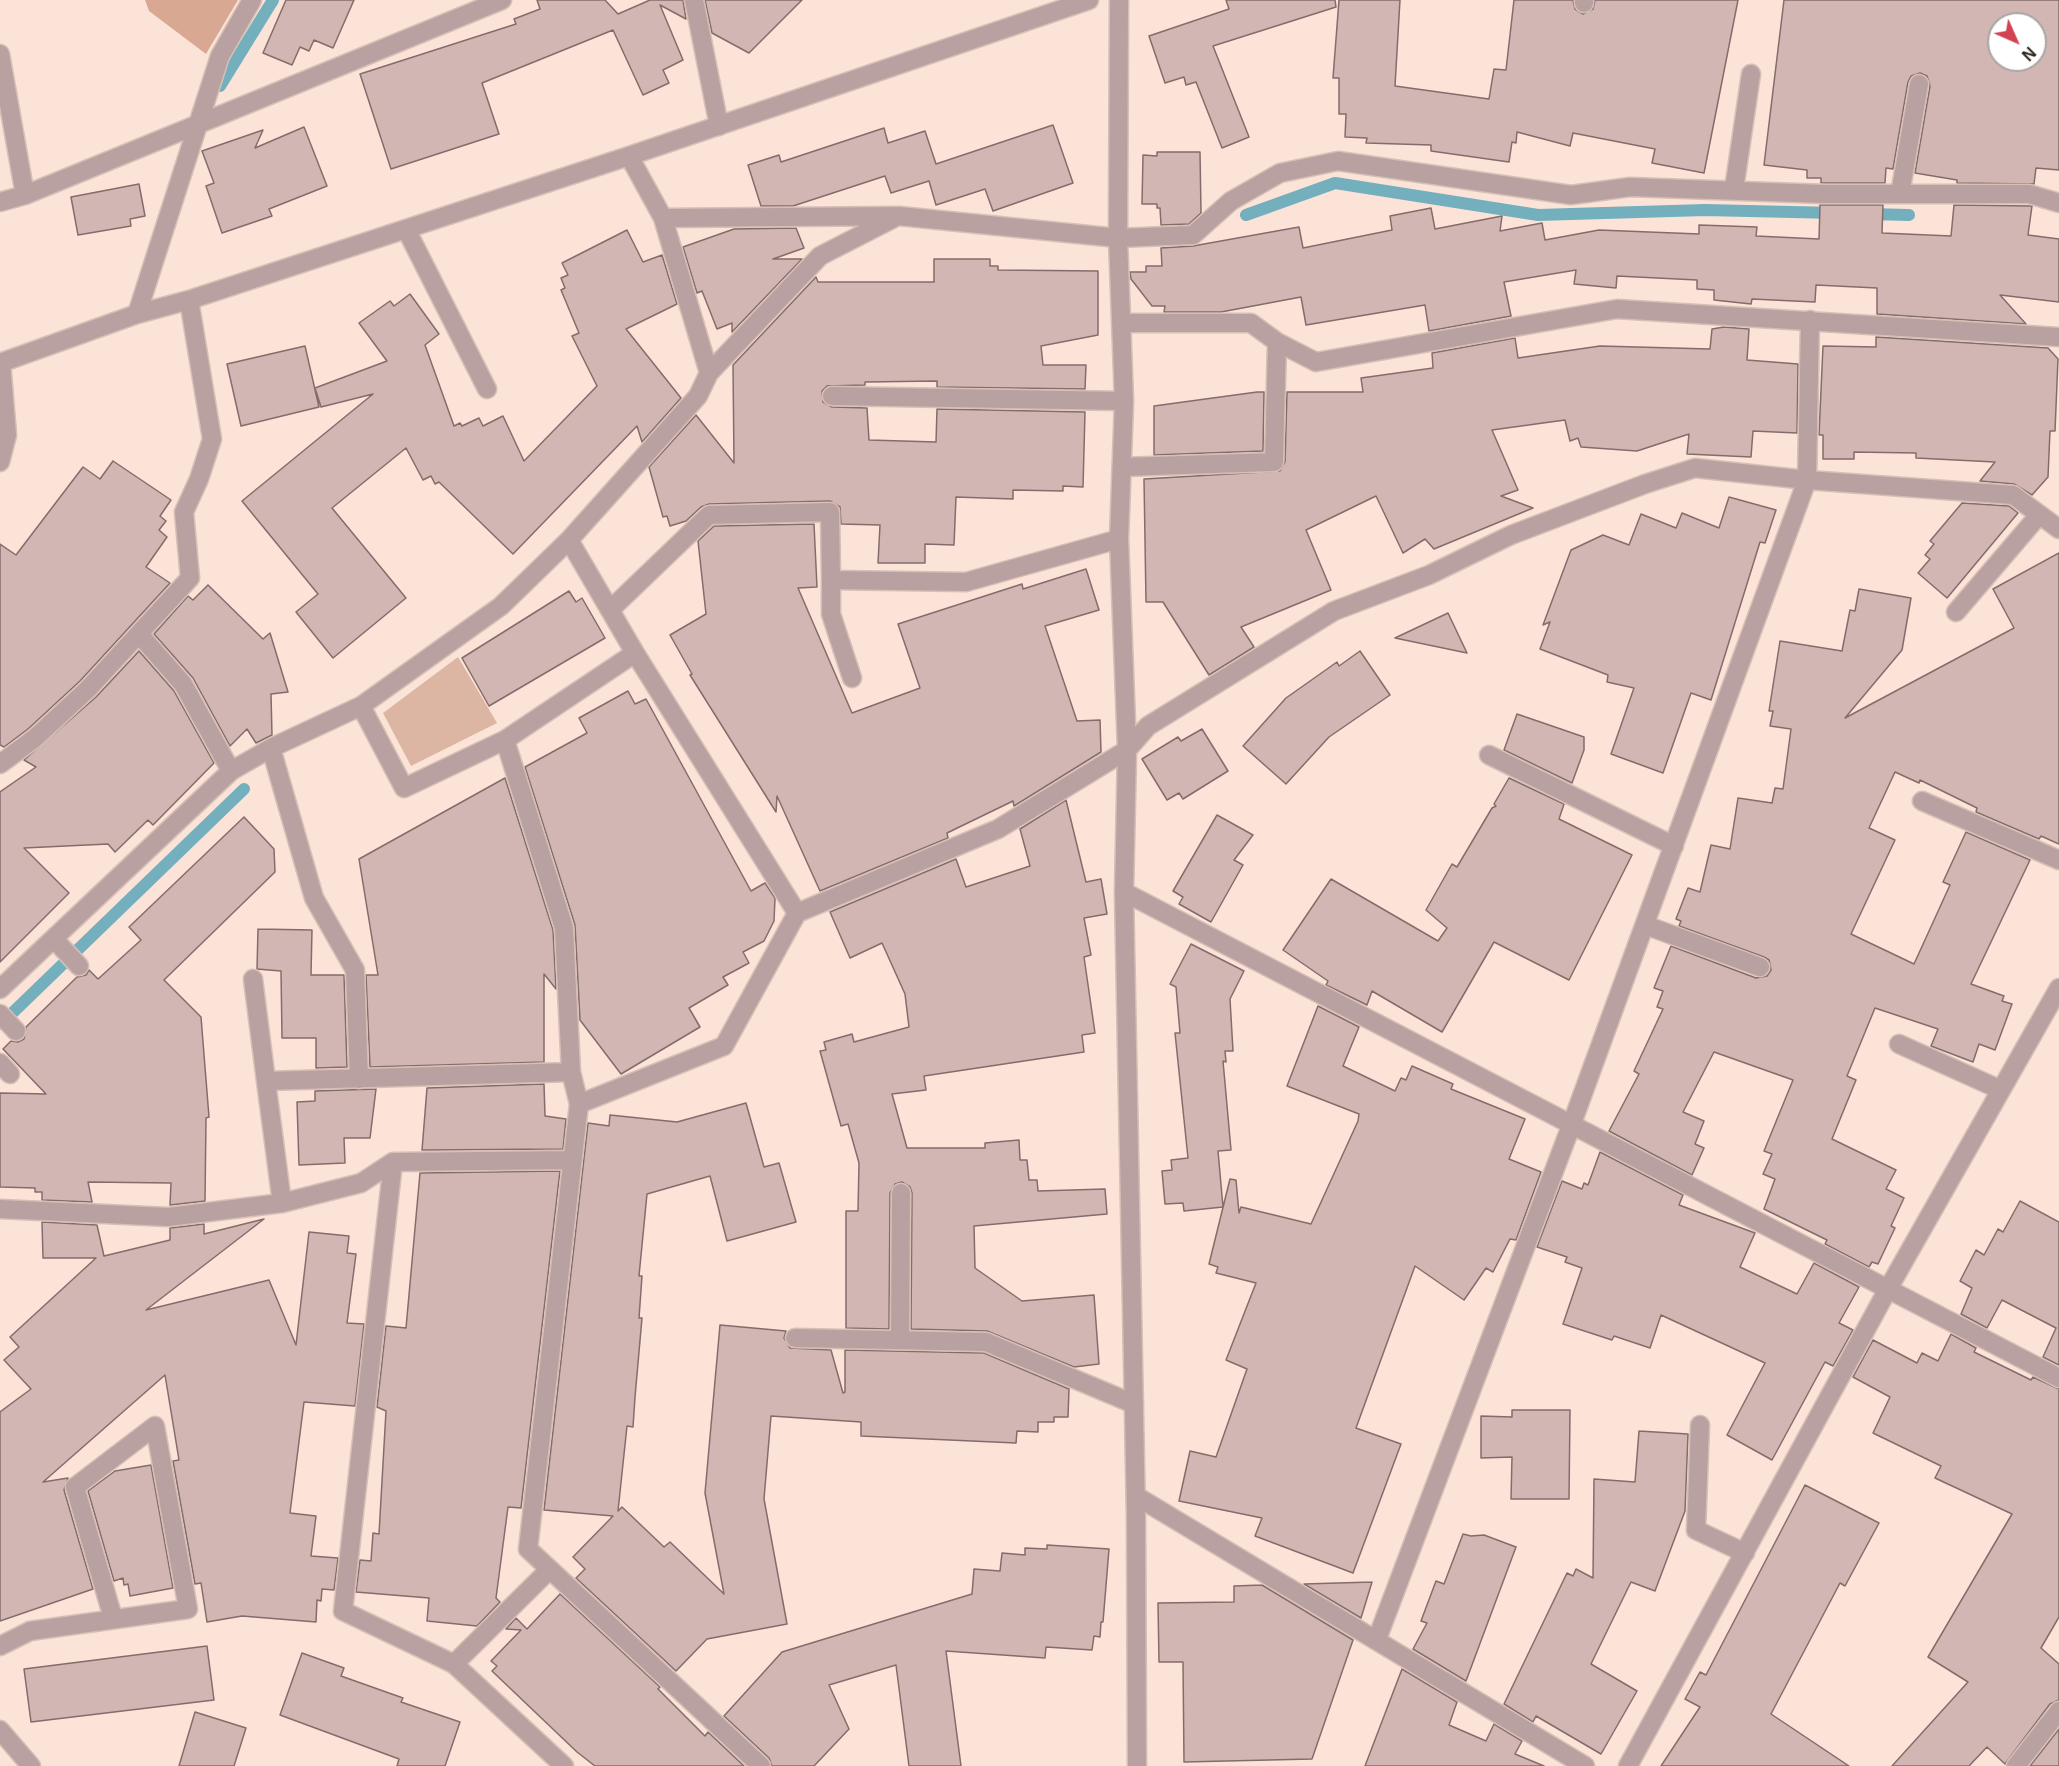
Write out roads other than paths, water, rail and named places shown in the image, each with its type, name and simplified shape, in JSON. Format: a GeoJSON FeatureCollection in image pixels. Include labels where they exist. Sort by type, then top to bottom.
{"type":"FeatureCollection","features":[{"type":"Feature","properties":{"kind":"street"},"geometry":{"type":"LineString","coordinates":[[137,314],[201,121],[220,56],[252,0]]}},
{"type":"Feature","properties":{"kind":"street"},"geometry":{"type":"LineString","coordinates":[[0,202],[25,195],[201,121],[502,0]]}},
{"type":"Feature","properties":{"kind":"street"},"geometry":{"type":"LineString","coordinates":[[694,0],[719,126]]}},
{"type":"Feature","properties":{"kind":"street"},"geometry":{"type":"LineString","coordinates":[[0,462],[7,435],[0,363],[137,314],[189,300],[719,126],[1089,0]]}},
{"type":"Feature","properties":{"kind":"street"},"geometry":{"type":"LineString","coordinates":[[1119,0],[1118,238],[1123,323],[1124,401],[1119,538],[1126,750],[1124,892],[1136,1496],[1137,1766]]}},
{"type":"Feature","properties":{"kind":"street"},"geometry":{"type":"LineString","coordinates":[[0,54],[25,195]]}},
{"type":"Feature","properties":{"kind":"street"},"geometry":{"type":"LineString","coordinates":[[1734,189],[1752,74]]}},
{"type":"Feature","properties":{"kind":"street"},"geometry":{"type":"LineString","coordinates":[[1900,194],[1919,84]]}},
{"type":"Feature","properties":{"kind":"street"},"geometry":{"type":"LineString","coordinates":[[628,156],[663,218],[709,373]]}},
{"type":"Feature","properties":{"kind":"street"},"geometry":{"type":"LineString","coordinates":[[663,218],[899,216],[1118,238],[1193,235],[1231,201],[1280,173],[1338,161],[1571,195],[1630,188],[1734,189],[1900,194],[2029,194],[2059,203]]}},
{"type":"Feature","properties":{"kind":"street"},"geometry":{"type":"LineString","coordinates":[[0,989],[57,942],[231,771],[271,748],[362,706],[501,606],[569,540],[698,396],[709,373],[820,256],[899,216]]}},
{"type":"Feature","properties":{"kind":"street"},"geometry":{"type":"LineString","coordinates":[[406,229],[487,389]]}},
{"type":"Feature","properties":{"kind":"street"},"geometry":{"type":"LineString","coordinates":[[0,764],[34,738],[88,689],[190,578],[184,512],[200,479],[212,439],[189,300]]}},
{"type":"Feature","properties":{"kind":"street"},"geometry":{"type":"LineString","coordinates":[[1123,323],[1251,323],[1277,342],[1316,362],[1617,309],[2059,338]]}},
{"type":"Feature","properties":{"kind":"street"},"geometry":{"type":"LineString","coordinates":[[1377,1639],[1571,1126],[1808,480],[1810,320]]}},
{"type":"Feature","properties":{"kind":"street"},"geometry":{"type":"LineString","coordinates":[[1122,467],[1274,462],[1277,342]]}},
{"type":"Feature","properties":{"kind":"street"},"geometry":{"type":"LineString","coordinates":[[832,396],[1124,401]]}},
{"type":"Feature","properties":{"kind":"street"},"geometry":{"type":"LineString","coordinates":[[579,1104],[724,1046],[797,913],[998,829],[1126,750],[1148,726],[1334,611],[1429,575],[1510,535],[1645,484],[1695,468],[1808,480],[2013,495],[2059,529]]}},
{"type":"Feature","properties":{"kind":"street"},"geometry":{"type":"LineString","coordinates":[[611,609],[709,515],[830,512],[831,614],[852,678]]}},
{"type":"Feature","properties":{"kind":"street"},"geometry":{"type":"LineString","coordinates":[[1956,612],[2039,515]]}},
{"type":"Feature","properties":{"kind":"street"},"geometry":{"type":"LineString","coordinates":[[831,580],[966,582],[1119,538]]}},
{"type":"Feature","properties":{"kind":"street"},"geometry":{"type":"LineString","coordinates":[[569,540],[635,653],[797,913]]}},
{"type":"Feature","properties":{"kind":"street"},"geometry":{"type":"LineString","coordinates":[[139,634],[183,684],[231,771]]}},
{"type":"Feature","properties":{"kind":"street"},"geometry":{"type":"LineString","coordinates":[[362,706],[404,788],[505,740],[635,653]]}},
{"type":"Feature","properties":{"kind":"street"},"geometry":{"type":"LineString","coordinates":[[505,740],[564,928],[571,1072],[579,1104],[528,1549],[761,1766]]}},
{"type":"Feature","properties":{"kind":"street"},"geometry":{"type":"LineString","coordinates":[[271,748],[314,898],[355,970],[358,1079]]}},
{"type":"Feature","properties":{"kind":"street"},"geometry":{"type":"LineString","coordinates":[[1489,755],[1674,846]]}},
{"type":"Feature","properties":{"kind":"street"},"geometry":{"type":"LineString","coordinates":[[1922,801],[2059,860]]}},
{"type":"Feature","properties":{"kind":"street"},"geometry":{"type":"LineString","coordinates":[[1124,892],[2059,1378]]}},
{"type":"Feature","properties":{"kind":"street"},"geometry":{"type":"LineString","coordinates":[[1645,925],[1760,967]]}},
{"type":"Feature","properties":{"kind":"street"},"geometry":{"type":"LineString","coordinates":[[57,942],[79,966]]}},
{"type":"Feature","properties":{"kind":"street"},"geometry":{"type":"LineString","coordinates":[[253,979],[282,1203]]}},
{"type":"Feature","properties":{"kind":"street"},"geometry":{"type":"LineString","coordinates":[[1628,1766],[1888,1289],[2059,988]]}},
{"type":"Feature","properties":{"kind":"street"},"geometry":{"type":"LineString","coordinates":[[0,1014],[16,1031]]}},
{"type":"Feature","properties":{"kind":"street"},"geometry":{"type":"LineString","coordinates":[[1899,1044],[2001,1090]]}},
{"type":"Feature","properties":{"kind":"street"},"geometry":{"type":"LineString","coordinates":[[266,1081],[571,1072]]}},
{"type":"Feature","properties":{"kind":"street"},"geometry":{"type":"LineString","coordinates":[[0,1209],[168,1217],[282,1203],[361,1183],[393,1162],[572,1160]]}},
{"type":"Feature","properties":{"kind":"street"},"geometry":{"type":"LineString","coordinates":[[393,1162],[343,1611],[454,1664],[564,1766]]}},
{"type":"Feature","properties":{"kind":"street"},"geometry":{"type":"LineString","coordinates":[[900,1340],[901,1193]]}},
{"type":"Feature","properties":{"kind":"street"},"geometry":{"type":"LineString","coordinates":[[795,1338],[986,1342],[1134,1404]]}},
{"type":"Feature","properties":{"kind":"street"},"geometry":{"type":"LineString","coordinates":[[1700,1425],[1696,1530],[1745,1552]]}},
{"type":"Feature","properties":{"kind":"street"},"geometry":{"type":"LineString","coordinates":[[0,1646],[30,1631],[188,1609],[155,1426],[75,1487],[113,1618]]}},
{"type":"Feature","properties":{"kind":"street"},"geometry":{"type":"LineString","coordinates":[[1136,1496],[1585,1766]]}},
{"type":"Feature","properties":{"kind":"street"},"geometry":{"type":"LineString","coordinates":[[454,1664],[549,1570]]}},
{"type":"Feature","properties":{"kind":"street"},"geometry":{"type":"LineString","coordinates":[[2016,1766],[2059,1711]]}},
{"type":"Feature","properties":{"kind":"street"},"geometry":{"type":"LineString","coordinates":[[0,1730],[31,1766]]}},
{"type":"Feature","properties":{"kind":"waterway"},"geometry":{"type":"LineString","coordinates":[[220,86],[273,0]]}},
{"type":"Feature","properties":{"kind":"waterway"},"geometry":{"type":"LineString","coordinates":[[1246,215],[1335,183],[1538,215],[1705,210],[1836,213]]}},
{"type":"Feature","properties":{"kind":"waterway"},"geometry":{"type":"LineString","coordinates":[[1868,214],[1909,215]]}},
{"type":"Feature","properties":{"kind":"waterway"},"geometry":{"type":"LineString","coordinates":[[1,1024],[244,789]]}}]}
